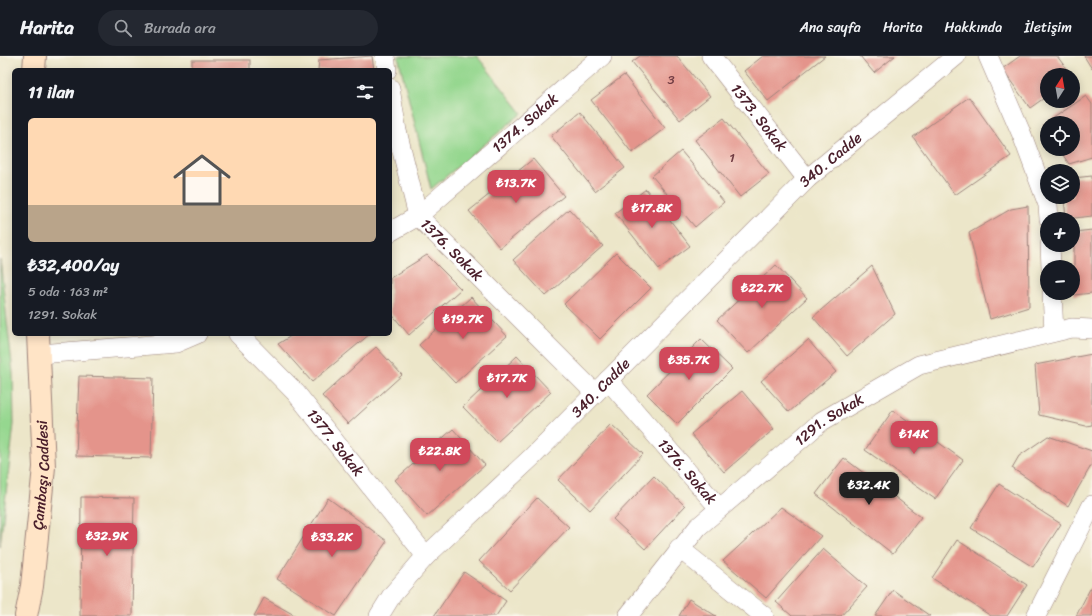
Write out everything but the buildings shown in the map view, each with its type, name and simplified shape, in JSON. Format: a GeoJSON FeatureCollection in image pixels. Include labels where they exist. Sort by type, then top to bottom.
{"type":"FeatureCollection","features":[{"type":"Feature","properties":{"kind":"main road"},"geometry":{"type":"LineString","coordinates":[[34,68],[35,56]]}},
{"type":"Feature","properties":{"kind":"main road","name":"Çambaşı Caddesi"},"geometry":{"type":"LineString","coordinates":[[26,616],[32,586],[44,467],[39,344]]}},
{"type":"Feature","properties":{"kind":"street"},"geometry":{"type":"LineString","coordinates":[[385,56],[387,68]]}},
{"type":"Feature","properties":{"kind":"street","name":"1374. Sokak"},"geometry":{"type":"LineString","coordinates":[[392,231],[418,216],[602,56]]}},
{"type":"Feature","properties":{"kind":"street","name":"1373. Sokak"},"geometry":{"type":"LineString","coordinates":[[711,56],[807,179]]}},
{"type":"Feature","properties":{"kind":"street","name":"340. Cadde"},"geometry":{"type":"LineString","coordinates":[[379,616],[392,594],[426,556],[532,457],[807,179],[956,56]]}},
{"type":"Feature","properties":{"kind":"street"},"geometry":{"type":"LineString","coordinates":[[988,56],[1022,135],[1048,205],[1048,212]]}},
{"type":"Feature","properties":{"kind":"street","name":"1376. Sokak"},"geometry":{"type":"LineString","coordinates":[[392,110],[394,131],[418,216],[595,393]]}},
{"type":"Feature","properties":{"kind":"street"},"geometry":{"type":"LineString","coordinates":[[1052,300],[1054,332]]}},
{"type":"Feature","properties":{"kind":"street","name":"1291. Sokak"},"geometry":{"type":"LineString","coordinates":[[628,616],[679,548],[698,527],[822,421],[919,365],[1072,328],[1092,330]]}},
{"type":"Feature","properties":{"kind":"street"},"geometry":{"type":"LineString","coordinates":[[39,344],[176,343],[192,336]]}},
{"type":"Feature","properties":{"kind":"street","name":"1377. Sokak"},"geometry":{"type":"LineString","coordinates":[[240,336],[296,393],[426,556]]}},
{"type":"Feature","properties":{"kind":"street","name":"1376. Sokak"},"geometry":{"type":"LineString","coordinates":[[608,380],[719,508]]}},
{"type":"Feature","properties":{"kind":"street"},"geometry":{"type":"LineString","coordinates":[[1036,616],[1092,504]]}},
{"type":"Feature","properties":{"kind":"street"},"geometry":{"type":"LineString","coordinates":[[679,548],[764,616]]}},
{"type":"Feature","properties":{"kind":"green space"},"geometry":{"type":"Polygon","coordinates":[[[398,56],[477,56],[522,113],[431,189],[398,56]]]}},
{"type":"Feature","properties":{"kind":"green space"},"geometry":{"type":"Polygon","coordinates":[[[0,259],[13,373],[14,424],[0,546],[0,259]]]}}]}
